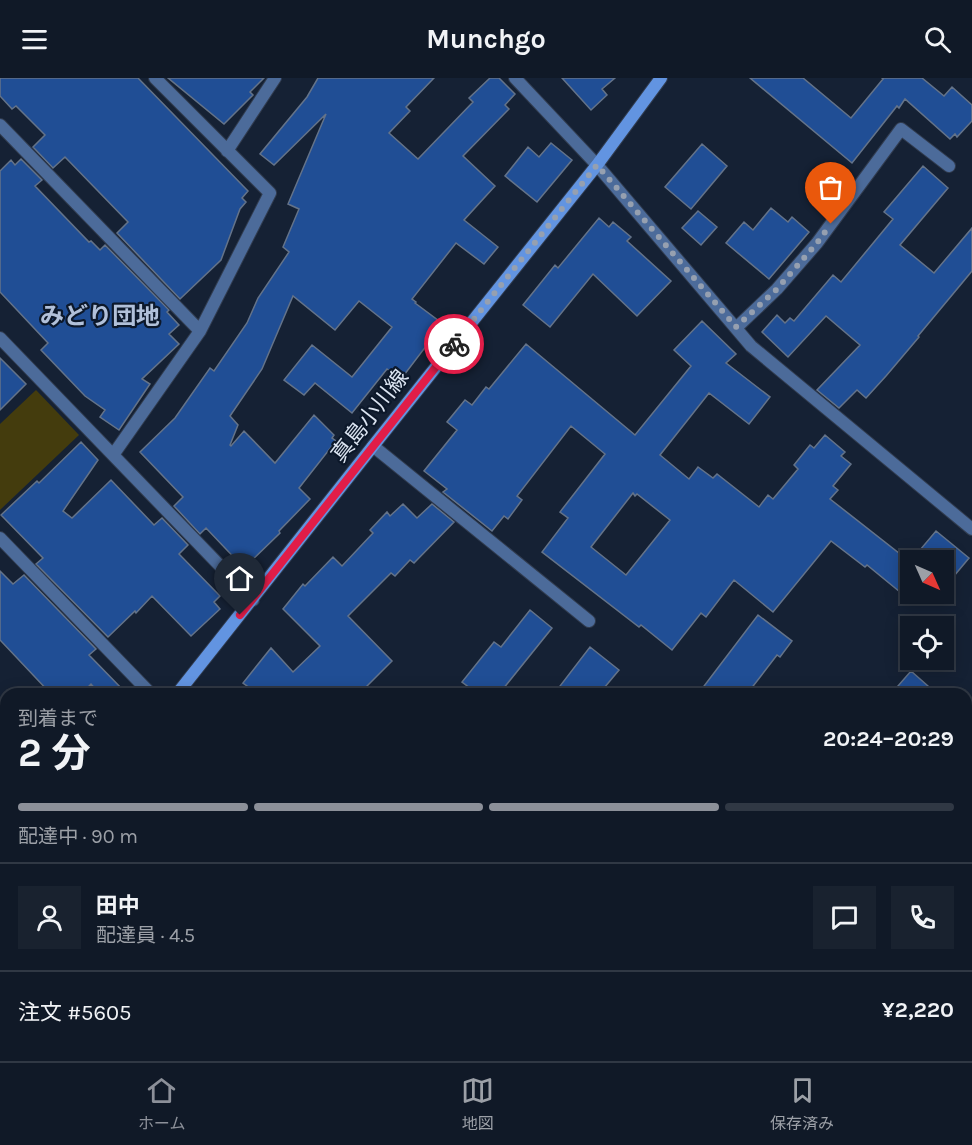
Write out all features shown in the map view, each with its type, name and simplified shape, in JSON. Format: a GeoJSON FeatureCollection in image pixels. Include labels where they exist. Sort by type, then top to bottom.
{"type":"FeatureCollection","features":[{"type":"Feature","properties":{"kind":"street"},"geometry":{"type":"LineString","coordinates":[[113,455],[200,331],[270,194],[155,78]]}},
{"type":"Feature","properties":{"kind":"street"},"geometry":{"type":"LineString","coordinates":[[227,151],[275,78]]}},
{"type":"Feature","properties":{"kind":"street"},"geometry":{"type":"LineString","coordinates":[[515,78],[597,165],[751,346],[972,529]]}},
{"type":"Feature","properties":{"kind":"street","name":"真島小川線"},"geometry":{"type":"LineString","coordinates":[[182,688],[597,165],[661,78]]}},
{"type":"Feature","properties":{"kind":"street"},"geometry":{"type":"LineString","coordinates":[[0,125],[200,331]]}},
{"type":"Feature","properties":{"kind":"street"},"geometry":{"type":"LineString","coordinates":[[736,327],[777,289],[817,243],[901,129],[949,166]]}},
{"type":"Feature","properties":{"kind":"street"},"geometry":{"type":"LineString","coordinates":[[0,338],[253,600]]}},
{"type":"Feature","properties":{"kind":"street"},"geometry":{"type":"LineString","coordinates":[[373,446],[589,621]]}},
{"type":"Feature","properties":{"kind":"street"},"geometry":{"type":"LineString","coordinates":[[0,538],[145,688]]}},
{"type":"Feature","properties":{"kind":"shaded area"},"geometry":{"type":"Polygon","coordinates":[[[36,390],[79,435],[0,510],[0,424],[36,390]]]}},
{"type":"Feature","properties":{"kind":"building"},"geometry":{"type":"Polygon","coordinates":[[[0,78],[138,78],[248,191],[242,198],[246,202],[240,209],[221,260],[180,299],[117,233],[128,222],[65,157],[53,168],[33,147],[45,135],[16,106],[12,109],[0,96],[0,78]]]}},
{"type":"Feature","properties":{"kind":"building"},"geometry":{"type":"Polygon","coordinates":[[[168,78],[264,78],[250,92],[253,95],[224,124],[168,78]]]}},
{"type":"Feature","properties":{"kind":"building"},"geometry":{"type":"Polygon","coordinates":[[[318,78],[434,78],[406,107],[410,111],[389,133],[418,159],[473,102],[469,98],[490,78],[499,78],[515,94],[505,105],[509,109],[463,156],[495,186],[464,220],[498,247],[484,264],[456,243],[412,299],[443,324],[401,379],[387,369],[352,413],[315,383],[304,395],[284,380],[312,345],[352,377],[392,327],[359,301],[335,330],[293,296],[262,369],[230,416],[238,425],[230,445],[244,431],[275,463],[314,415],[334,435],[332,438],[336,441],[299,488],[310,499],[279,531],[280,533],[244,568],[206,528],[200,534],[174,506],[183,497],[140,452],[175,418],[210,368],[214,371],[247,323],[258,298],[289,252],[283,247],[299,209],[288,204],[326,114],[274,165],[260,154],[307,97],[318,78]]]}},
{"type":"Feature","properties":{"kind":"building"},"geometry":{"type":"Polygon","coordinates":[[[562,78],[615,78],[602,89],[607,95],[591,110],[562,78]]]}},
{"type":"Feature","properties":{"kind":"building"},"geometry":{"type":"Polygon","coordinates":[[[750,78],[803,78],[851,118],[882,78],[922,78],[944,96],[952,87],[972,105],[972,121],[957,137],[955,134],[950,139],[905,99],[852,163],[750,78]]]}},
{"type":"Feature","properties":{"kind":"building"},"geometry":{"type":"Polygon","coordinates":[[[551,143],[572,160],[537,202],[505,176],[528,147],[539,157],[551,143]]]}},
{"type":"Feature","properties":{"kind":"building"},"geometry":{"type":"Polygon","coordinates":[[[702,144],[727,166],[691,209],[665,187],[702,144]]]}},
{"type":"Feature","properties":{"kind":"building"},"geometry":{"type":"Polygon","coordinates":[[[21,159],[42,180],[35,186],[89,242],[91,241],[100,250],[105,245],[169,310],[167,312],[179,325],[169,334],[179,344],[142,379],[150,384],[119,430],[100,417],[105,410],[85,396],[41,350],[48,343],[0,292],[0,171],[11,160],[15,165],[21,159]]]}},
{"type":"Feature","properties":{"kind":"building"},"geometry":{"type":"Polygon","coordinates":[[[923,166],[948,188],[900,245],[934,273],[972,228],[972,271],[866,398],[857,390],[839,408],[817,390],[860,345],[826,316],[788,357],[762,332],[777,315],[785,323],[790,318],[794,321],[833,275],[841,282],[893,219],[884,212],[923,166]]]}},
{"type":"Feature","properties":{"kind":"building"},"geometry":{"type":"Polygon","coordinates":[[[771,208],[788,222],[792,217],[809,232],[769,279],[726,243],[744,222],[753,230],[771,208]]]}},
{"type":"Feature","properties":{"kind":"building"},"geometry":{"type":"Polygon","coordinates":[[[698,211],[717,227],[701,245],[682,228],[698,211]]]}},
{"type":"Feature","properties":{"kind":"building"},"geometry":{"type":"Polygon","coordinates":[[[599,218],[609,227],[613,222],[631,237],[627,241],[671,281],[637,316],[593,274],[550,327],[523,305],[555,265],[558,268],[599,218]]]}},
{"type":"Feature","properties":{"kind":"building"},"geometry":{"type":"Polygon","coordinates":[[[702,321],[736,354],[726,363],[770,397],[749,424],[709,393],[660,455],[689,479],[698,467],[713,478],[717,474],[759,507],[768,495],[773,499],[798,469],[794,465],[810,445],[814,448],[825,435],[845,452],[841,456],[851,464],[833,486],[838,490],[830,499],[900,554],[900,592],[867,565],[865,567],[831,541],[773,612],[734,580],[706,617],[701,613],[672,650],[542,552],[568,518],[560,512],[605,454],[571,426],[517,496],[522,500],[508,519],[504,516],[492,531],[443,492],[447,489],[424,471],[457,430],[447,422],[465,400],[472,405],[486,387],[489,389],[526,344],[635,435],[691,366],[674,350],[702,321]],[[633,493],[591,547],[626,575],[670,520],[637,494],[635,496],[633,493]]]}},
{"type":"Feature","properties":{"kind":"building"},"geometry":{"type":"Polygon","coordinates":[[[0,358],[26,384],[0,410],[0,358]]]}},
{"type":"Feature","properties":{"kind":"building"},"geometry":{"type":"Polygon","coordinates":[[[81,442],[98,460],[63,511],[72,518],[111,480],[154,525],[162,518],[188,545],[179,554],[220,596],[214,602],[220,609],[191,636],[152,596],[108,637],[36,564],[43,558],[1,515],[37,481],[39,483],[81,442]]]}},
{"type":"Feature","properties":{"kind":"building"},"geometry":{"type":"Polygon","coordinates":[[[403,504],[417,518],[432,504],[454,522],[414,563],[410,560],[395,576],[391,573],[348,616],[392,661],[365,688],[250,688],[243,683],[271,648],[293,672],[320,646],[283,609],[303,584],[305,586],[333,557],[342,566],[373,533],[370,530],[387,512],[390,516],[403,504]]]}},
{"type":"Feature","properties":{"kind":"building"},"geometry":{"type":"Polygon","coordinates":[[[936,531],[969,558],[954,576],[954,550],[920,550],[936,531]]]}},
{"type":"Feature","properties":{"kind":"building"},"geometry":{"type":"Polygon","coordinates":[[[0,571],[13,584],[24,575],[96,649],[89,655],[121,688],[95,688],[91,684],[87,688],[45,688],[0,640],[0,571]]]}},
{"type":"Feature","properties":{"kind":"building"},"geometry":{"type":"Polygon","coordinates":[[[530,610],[552,628],[504,688],[470,688],[462,682],[494,642],[501,647],[530,610]]]}},
{"type":"Feature","properties":{"kind":"building"},"geometry":{"type":"Polygon","coordinates":[[[758,615],[792,641],[780,657],[777,655],[752,688],[703,688],[758,615]]]}},
{"type":"Feature","properties":{"kind":"building"},"geometry":{"type":"Polygon","coordinates":[[[590,647],[619,670],[604,688],[563,688],[560,686],[590,647]]]}},
{"type":"Feature","properties":{"kind":"building"},"geometry":{"type":"Polygon","coordinates":[[[911,671],[930,688],[896,688],[911,671]]]}},
{"type":"Feature","properties":{"kind":"way so far"},"geometry":{"type":"LineString","coordinates":[[454,344],[597,165],[736,327],[777,289],[831,224]]}},
{"type":"Feature","properties":{"kind":"district","name":"みどり団地"},"geometry":{"type":"Point","coordinates":[100,316]}},
{"type":"Feature","properties":{"kind":"route"},"geometry":{"type":"LineString","coordinates":[[240,615],[454,344]]}}]}
